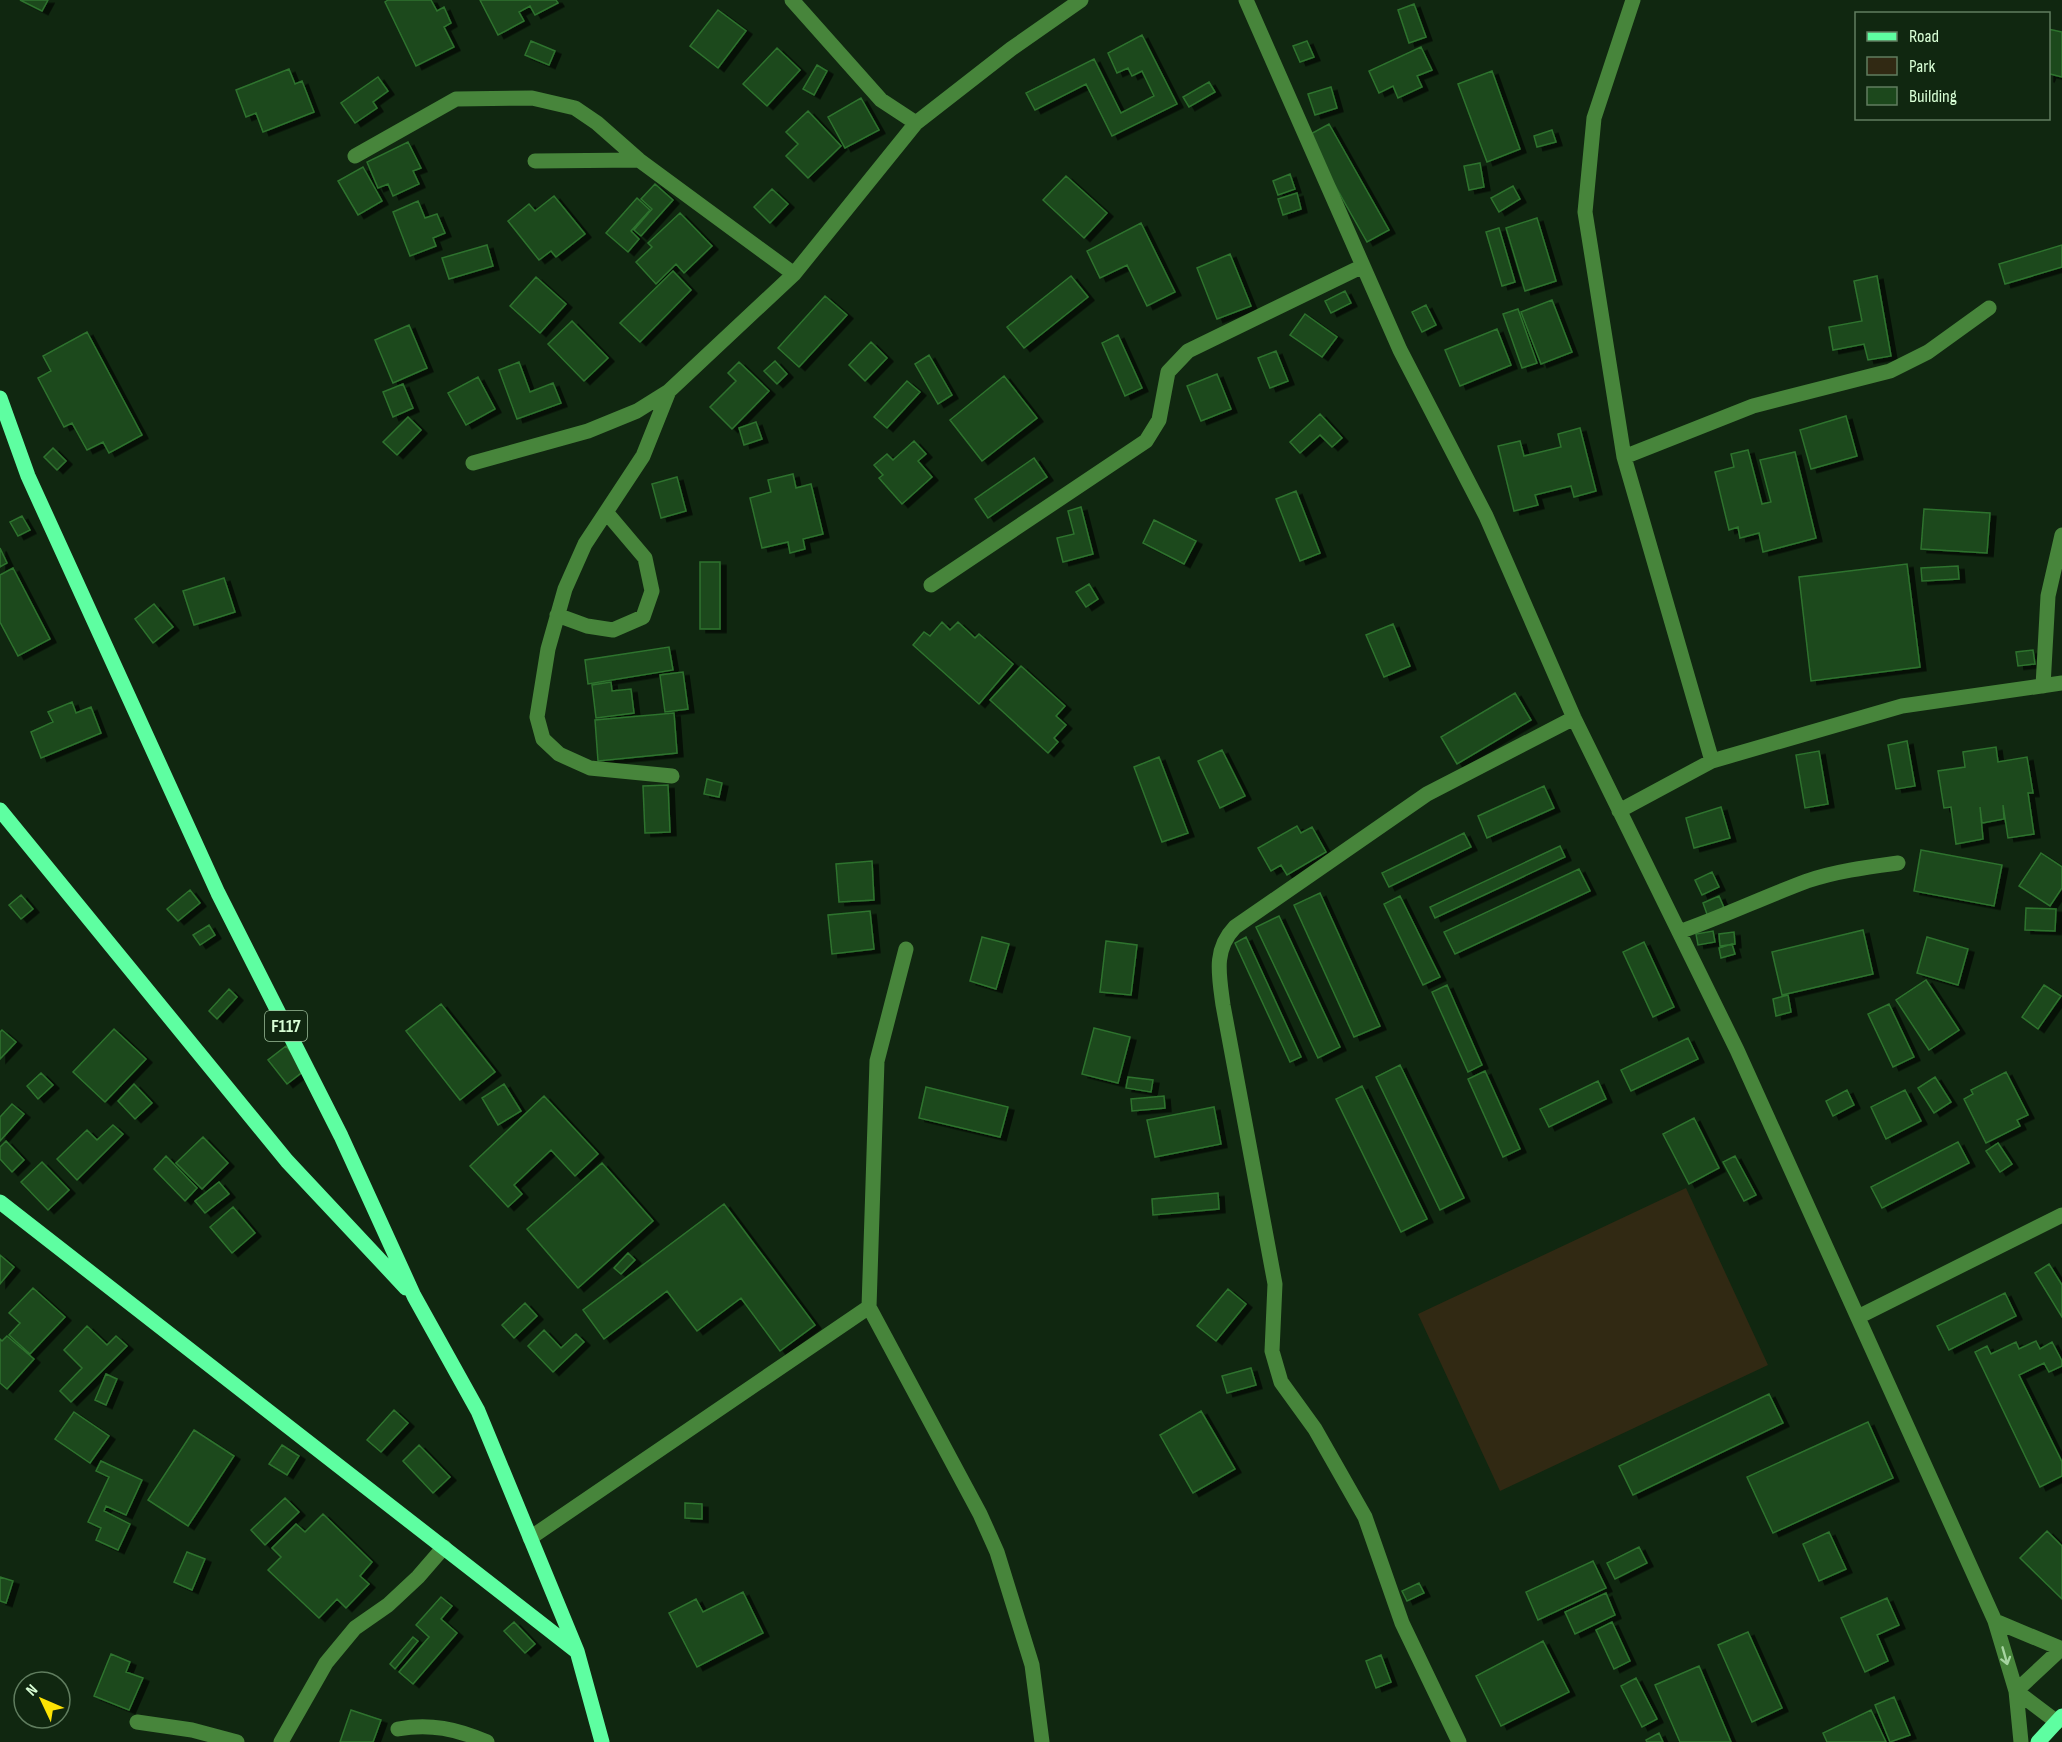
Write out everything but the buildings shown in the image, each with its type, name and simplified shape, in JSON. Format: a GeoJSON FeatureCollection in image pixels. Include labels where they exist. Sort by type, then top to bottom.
{"type":"FeatureCollection","features":[{"type":"Feature","properties":{"kind":"main road","name":"F117"},"geometry":{"type":"LineString","coordinates":[[0,398],[28,476],[218,893],[341,1136],[414,1296],[478,1411],[577,1651]]}},
{"type":"Feature","properties":{"kind":"main road"},"geometry":{"type":"LineString","coordinates":[[0,810],[286,1161],[414,1296]]}},
{"type":"Feature","properties":{"kind":"main road"},"geometry":{"type":"LineString","coordinates":[[0,1202],[577,1651],[602,1742]]}},
{"type":"Feature","properties":{"kind":"main road"},"geometry":{"type":"LineString","coordinates":[[2038,1742],[2059,1719]]}},
{"type":"Feature","properties":{"kind":"street"},"geometry":{"type":"LineString","coordinates":[[792,0],[881,100],[916,123]]}},
{"type":"Feature","properties":{"kind":"street"},"geometry":{"type":"LineString","coordinates":[[473,463],[588,431],[637,411],[669,391],[794,274],[916,123],[1011,49],[1081,0]]}},
{"type":"Feature","properties":{"kind":"street"},"geometry":{"type":"LineString","coordinates":[[1246,0],[1400,350],[1486,516],[1574,718],[1737,1050],[1995,1621],[2016,1691],[2021,1742]]}},
{"type":"Feature","properties":{"kind":"street"},"geometry":{"type":"LineString","coordinates":[[1633,0],[1594,118],[1585,212],[1624,457],[1712,761]]}},
{"type":"Feature","properties":{"kind":"street"},"geometry":{"type":"LineString","coordinates":[[355,156],[456,99],[532,98],[575,108],[597,123],[639,160],[794,274]]}},
{"type":"Feature","properties":{"kind":"street"},"geometry":{"type":"LineString","coordinates":[[535,161],[639,160]]}},
{"type":"Feature","properties":{"kind":"street"},"geometry":{"type":"LineString","coordinates":[[931,585],[1146,441],[1160,420],[1168,372],[1188,351],[1363,266]]}},
{"type":"Feature","properties":{"kind":"street"},"geometry":{"type":"LineString","coordinates":[[1624,457],[1753,406],[1890,371],[1928,352],[1989,308]]}},
{"type":"Feature","properties":{"kind":"street"},"geometry":{"type":"LineString","coordinates":[[669,391],[643,456],[585,544],[565,590],[548,649],[537,717],[543,740],[560,754],[590,768],[672,776]]}},
{"type":"Feature","properties":{"kind":"street"},"geometry":{"type":"LineString","coordinates":[[557,615],[587,626],[613,630],[643,617],[652,591],[645,558],[606,512]]}},
{"type":"Feature","properties":{"kind":"street"},"geometry":{"type":"LineString","coordinates":[[2043,686],[2048,596],[2062,535]]}},
{"type":"Feature","properties":{"kind":"street"},"geometry":{"type":"LineString","coordinates":[[1619,812],[1712,761],[1902,706],[2062,683]]}},
{"type":"Feature","properties":{"kind":"street"},"geometry":{"type":"LineString","coordinates":[[1459,1742],[1402,1623],[1365,1517],[1314,1429],[1281,1382],[1272,1351],[1275,1284],[1223,1005],[1218,970],[1219,953],[1224,938],[1235,927],[1427,794],[1574,718]]}},
{"type":"Feature","properties":{"kind":"street"},"geometry":{"type":"LineString","coordinates":[[1678,932],[1722,917],[1809,881],[1841,872],[1898,863]]}},
{"type":"Feature","properties":{"kind":"street"},"geometry":{"type":"LineString","coordinates":[[906,949],[877,1060],[869,1306],[980,1514],[997,1552],[1032,1665],[1042,1742]]}},
{"type":"Feature","properties":{"kind":"street"},"geometry":{"type":"LineString","coordinates":[[1858,1317],[2062,1215]]}},
{"type":"Feature","properties":{"kind":"street"},"geometry":{"type":"LineString","coordinates":[[530,1538],[869,1306]]}},
{"type":"Feature","properties":{"kind":"street"},"geometry":{"type":"LineString","coordinates":[[281,1742],[326,1663],[355,1628],[388,1605],[418,1577],[444,1547]]}},
{"type":"Feature","properties":{"kind":"street"},"geometry":{"type":"LineString","coordinates":[[1995,1621],[2062,1649],[2016,1691]]}},
{"type":"Feature","properties":{"kind":"street"},"geometry":{"type":"LineString","coordinates":[[2016,1691],[2059,1719]]}},
{"type":"Feature","properties":{"kind":"street"},"geometry":{"type":"LineString","coordinates":[[137,1722],[192,1730],[237,1742]]}},
{"type":"Feature","properties":{"kind":"street"},"geometry":{"type":"LineString","coordinates":[[398,1729],[418,1725],[453,1729],[487,1742]]}},
{"type":"Feature","properties":{"kind":"green space"},"geometry":{"type":"Polygon","coordinates":[[[1686,1188],[1768,1365],[1500,1491],[1418,1314],[1686,1188]]]}}]}
